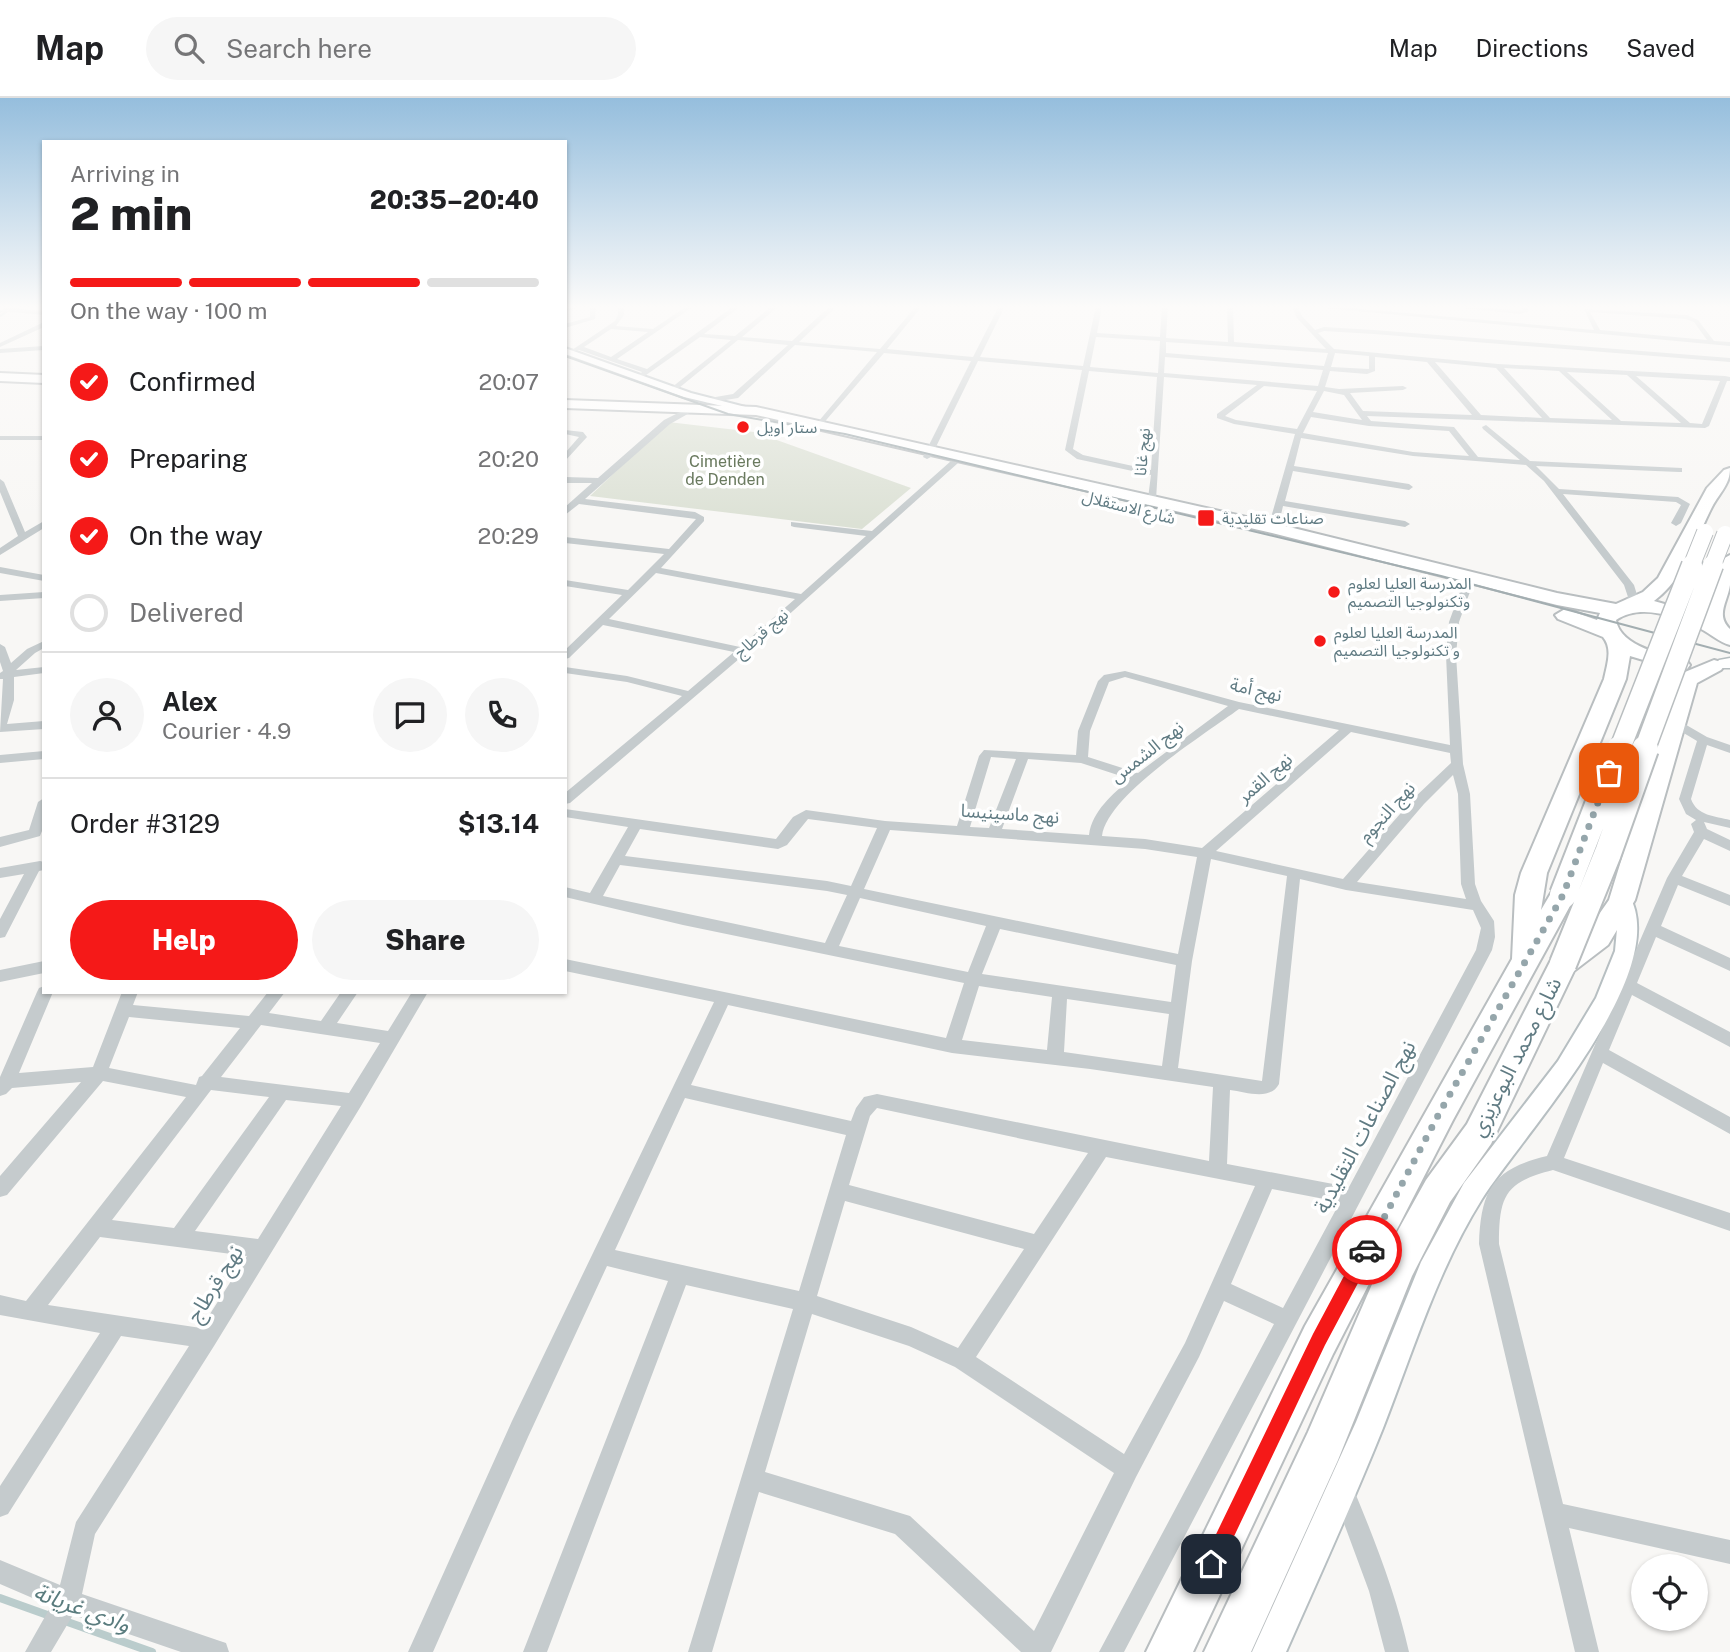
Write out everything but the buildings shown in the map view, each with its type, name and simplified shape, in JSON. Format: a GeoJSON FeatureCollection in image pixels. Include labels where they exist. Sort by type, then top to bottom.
{"type":"FeatureCollection","features":[{"type":"Feature","properties":{"kind":"highway"},"geometry":{"type":"LineString","coordinates":[[11,379],[42,380]]}},
{"type":"Feature","properties":{"kind":"highway"},"geometry":{"type":"LineString","coordinates":[[646,406],[659,402],[669,393]]}},
{"type":"Feature","properties":{"kind":"highway"},"geometry":{"type":"LineString","coordinates":[[567,405],[698,406]]}},
{"type":"Feature","properties":{"kind":"highway"},"geometry":{"type":"LineString","coordinates":[[567,405],[698,406]]}},
{"type":"Feature","properties":{"kind":"highway","name":"شارع الاستقلال"},"geometry":{"type":"LineString","coordinates":[[698,406],[733,406],[815,430],[929,453],[954,463],[1273,528],[1557,599],[1622,608],[1675,611],[1726,635]]}},
{"type":"Feature","properties":{"kind":"highway","name":"شارع الاستقلال"},"geometry":{"type":"LineString","coordinates":[[698,406],[756,411],[821,424],[929,453],[1145,504],[1573,617],[1662,661],[1698,667],[1725,664]]}},
{"type":"Feature","properties":{"kind":"highway"},"geometry":{"type":"LineString","coordinates":[[1622,608],[1644,602],[1659,590],[1677,563],[1712,495],[1730,473]]}},
{"type":"Feature","properties":{"kind":"highway"},"geometry":{"type":"LineString","coordinates":[[1563,964],[1608,853],[1679,652],[1720,530],[1730,484]]}},
{"type":"Feature","properties":{"kind":"highway","name":"شارع محمد البوعزيزي"},"geometry":{"type":"LineString","coordinates":[[1169,1652],[1319,1339],[1441,1110],[1563,895],[1720,530]]}},
{"type":"Feature","properties":{"kind":"highway"},"geometry":{"type":"LineString","coordinates":[[1726,635],[1712,619],[1712,611],[1730,560]]}},
{"type":"Feature","properties":{"kind":"highway","name":"شارع محمد البوعزيزي"},"geometry":{"type":"LineString","coordinates":[[1524,967],[1528,895],[1534,873],[1615,679],[1620,653],[1606,618],[1622,608]]}},
{"type":"Feature","properties":{"kind":"highway","name":"شارع محمد البوعزيزي"},"geometry":{"type":"LineString","coordinates":[[1227,1652],[1323,1445],[1399,1264],[1438,1191],[1479,1133],[1563,964],[1588,948],[1606,930],[1622,900],[1688,682],[1692,676],[1725,664]]}},
{"type":"Feature","properties":{"kind":"main road"},"geometry":{"type":"LineString","coordinates":[[634,379],[698,406],[733,406],[756,411]]}},
{"type":"Feature","properties":{"kind":"main road"},"geometry":{"type":"LineString","coordinates":[[648,379],[669,393]]}},
{"type":"Feature","properties":{"kind":"main road"},"geometry":{"type":"LineString","coordinates":[[1269,1652],[1342,1488],[1431,1271],[1473,1191],[1566,1068],[1606,1000],[1625,951],[1627,929],[1622,900]]}},
{"type":"Feature","properties":{"kind":"street"},"geometry":{"type":"LineString","coordinates":[[669,393],[687,379]]}},
{"type":"Feature","properties":{"kind":"street"},"geometry":{"type":"LineString","coordinates":[[733,406],[760,379]]}},
{"type":"Feature","properties":{"kind":"street"},"geometry":{"type":"LineString","coordinates":[[821,424],[858,379]]}},
{"type":"Feature","properties":{"kind":"street"},"geometry":{"type":"LineString","coordinates":[[929,453],[965,379]]}},
{"type":"Feature","properties":{"kind":"street"},"geometry":{"type":"LineString","coordinates":[[1083,379],[1070,452],[1080,457],[1155,473]]}},
{"type":"Feature","properties":{"kind":"street","name":"نهج غانا"},"geometry":{"type":"LineString","coordinates":[[1145,504],[1155,473],[1162,379]]}},
{"type":"Feature","properties":{"kind":"street"},"geometry":{"type":"LineString","coordinates":[[1179,379],[1338,391],[1403,388]]}},
{"type":"Feature","properties":{"kind":"street"},"geometry":{"type":"LineString","coordinates":[[1273,528],[1299,433],[1325,379]]}},
{"type":"Feature","properties":{"kind":"street"},"geometry":{"type":"LineString","coordinates":[[1445,379],[1478,417]]}},
{"type":"Feature","properties":{"kind":"street"},"geometry":{"type":"LineString","coordinates":[[1510,379],[1548,420]]}},
{"type":"Feature","properties":{"kind":"street"},"geometry":{"type":"LineString","coordinates":[[1570,379],[1618,422]]}},
{"type":"Feature","properties":{"kind":"street"},"geometry":{"type":"LineString","coordinates":[[1634,379],[1688,425]]}},
{"type":"Feature","properties":{"kind":"street"},"geometry":{"type":"LineString","coordinates":[[1694,379],[1717,396]]}},
{"type":"Feature","properties":{"kind":"street"},"geometry":{"type":"LineString","coordinates":[[1360,413],[1705,426],[1717,396],[1728,379]]}},
{"type":"Feature","properties":{"kind":"street"},"geometry":{"type":"LineString","coordinates":[[1261,386],[1220,416],[1234,422],[1413,454],[1476,460],[1679,470]]}},
{"type":"Feature","properties":{"kind":"street"},"geometry":{"type":"LineString","coordinates":[[1338,391],[1346,393],[1368,424]]}},
{"type":"Feature","properties":{"kind":"street"},"geometry":{"type":"LineString","coordinates":[[567,510],[667,422],[698,406]]}},
{"type":"Feature","properties":{"kind":"street"},"geometry":{"type":"LineString","coordinates":[[1308,414],[1368,424],[1451,429],[1476,460]]}},
{"type":"Feature","properties":{"kind":"street"},"geometry":{"type":"LineString","coordinates":[[1679,417],[1708,419]]}},
{"type":"Feature","properties":{"kind":"street"},"geometry":{"type":"LineString","coordinates":[[1486,428],[1556,491],[1629,585],[1633,598],[1622,608]]}},
{"type":"Feature","properties":{"kind":"street"},"geometry":{"type":"LineString","coordinates":[[567,432],[583,437],[567,457]]}},
{"type":"Feature","properties":{"kind":"street"},"geometry":{"type":"LineString","coordinates":[[0,438],[42,438]]}},
{"type":"Feature","properties":{"kind":"street","name":"نهج قرطاج"},"geometry":{"type":"LineString","coordinates":[[567,798],[742,650],[954,463]]}},
{"type":"Feature","properties":{"kind":"street"},"geometry":{"type":"LineString","coordinates":[[1289,468],[1409,487]]}},
{"type":"Feature","properties":{"kind":"street"},"geometry":{"type":"LineString","coordinates":[[567,480],[602,481]]}},
{"type":"Feature","properties":{"kind":"street"},"geometry":{"type":"LineString","coordinates":[[0,482],[23,537]]}},
{"type":"Feature","properties":{"kind":"street"},"geometry":{"type":"LineString","coordinates":[[1556,491],[1678,500],[1686,504],[1676,523]]}},
{"type":"Feature","properties":{"kind":"street"},"geometry":{"type":"LineString","coordinates":[[567,654],[672,552],[701,519],[578,501]]}},
{"type":"Feature","properties":{"kind":"street"},"geometry":{"type":"LineString","coordinates":[[1280,503],[1405,524]]}},
{"type":"Feature","properties":{"kind":"street"},"geometry":{"type":"LineString","coordinates":[[794,524],[873,534]]}},
{"type":"Feature","properties":{"kind":"street"},"geometry":{"type":"LineString","coordinates":[[0,552],[42,525]]}},
{"type":"Feature","properties":{"kind":"street"},"geometry":{"type":"LineString","coordinates":[[567,540],[672,552]]}},
{"type":"Feature","properties":{"kind":"street"},"geometry":{"type":"LineString","coordinates":[[0,570],[42,578]]}},
{"type":"Feature","properties":{"kind":"street"},"geometry":{"type":"LineString","coordinates":[[653,570],[802,597]]}},
{"type":"Feature","properties":{"kind":"street"},"geometry":{"type":"LineString","coordinates":[[567,583],[630,593]]}},
{"type":"Feature","properties":{"kind":"street","name":"نهج الصناعات التقليدية"},"geometry":{"type":"LineString","coordinates":[[1111,1652],[1485,950],[1490,932],[1488,922],[1470,895],[1464,794],[1457,757],[1451,639],[1466,589]]}},
{"type":"Feature","properties":{"kind":"street"},"geometry":{"type":"LineString","coordinates":[[0,598],[42,594]]}},
{"type":"Feature","properties":{"kind":"street"},"geometry":{"type":"LineString","coordinates":[[601,621],[742,650]]}},
{"type":"Feature","properties":{"kind":"street"},"geometry":{"type":"LineString","coordinates":[[7,674],[31,651],[42,645]]}},
{"type":"Feature","properties":{"kind":"street"},"geometry":{"type":"LineString","coordinates":[[0,647],[7,674],[8,700],[0,728],[42,725]]}},
{"type":"Feature","properties":{"kind":"street"},"geometry":{"type":"LineString","coordinates":[[7,674],[42,670]]}},
{"type":"Feature","properties":{"kind":"street"},"geometry":{"type":"LineString","coordinates":[[567,670],[626,679],[688,694]]}},
{"type":"Feature","properties":{"kind":"street","name":"نهج أمة"},"geometry":{"type":"LineString","coordinates":[[1083,759],[1084,731],[1104,681],[1114,674],[1125,674],[1237,705],[1348,728],[1457,757]]}},
{"type":"Feature","properties":{"kind":"street","name":"نهج الشمس"},"geometry":{"type":"LineString","coordinates":[[1096,839],[1097,824],[1102,816],[1140,778],[1237,705]]}},
{"type":"Feature","properties":{"kind":"street"},"geometry":{"type":"LineString","coordinates":[[1676,723],[1703,740],[1730,749]]}},
{"type":"Feature","properties":{"kind":"street","name":"نهج القمر"},"geometry":{"type":"LineString","coordinates":[[1205,853],[1348,728]]}},
{"type":"Feature","properties":{"kind":"street"},"geometry":{"type":"LineString","coordinates":[[1703,740],[1685,799],[1686,806],[1701,832],[1730,846]]}},
{"type":"Feature","properties":{"kind":"street"},"geometry":{"type":"LineString","coordinates":[[963,829],[985,756],[992,752],[1083,759],[1140,778]]}},
{"type":"Feature","properties":{"kind":"street"},"geometry":{"type":"LineString","coordinates":[[0,760],[42,755]]}},
{"type":"Feature","properties":{"kind":"street"},"geometry":{"type":"LineString","coordinates":[[995,831],[1023,755]]}},
{"type":"Feature","properties":{"kind":"street","name":"نهج النجوم"},"geometry":{"type":"LineString","coordinates":[[1346,885],[1457,757]]}},
{"type":"Feature","properties":{"kind":"street"},"geometry":{"type":"LineString","coordinates":[[0,842],[35,833],[42,809]]}},
{"type":"Feature","properties":{"kind":"street"},"geometry":{"type":"LineString","coordinates":[[567,813],[636,824],[594,897]]}},
{"type":"Feature","properties":{"kind":"street","name":"نهج ماسينيسا"},"geometry":{"type":"LineString","coordinates":[[636,824],[778,844],[784,842],[799,817],[806,814],[884,825],[1096,839],[1205,853],[1346,885],[1477,906]]}},
{"type":"Feature","properties":{"kind":"street"},"geometry":{"type":"LineString","coordinates":[[1693,814],[1730,824]]}},
{"type":"Feature","properties":{"kind":"street"},"geometry":{"type":"LineString","coordinates":[[830,950],[884,825]]}},
{"type":"Feature","properties":{"kind":"street"},"geometry":{"type":"LineString","coordinates":[[1553,1162],[1674,878],[1701,832]]}},
{"type":"Feature","properties":{"kind":"street"},"geometry":{"type":"LineString","coordinates":[[1169,1073],[1184,961],[1205,853]]}},
{"type":"Feature","properties":{"kind":"street"},"geometry":{"type":"LineString","coordinates":[[615,860],[854,891],[1184,961]]}},
{"type":"Feature","properties":{"kind":"street"},"geometry":{"type":"LineString","coordinates":[[0,873],[39,867]]}},
{"type":"Feature","properties":{"kind":"street"},"geometry":{"type":"LineString","coordinates":[[0,933],[39,867]]}},
{"type":"Feature","properties":{"kind":"street"},"geometry":{"type":"LineString","coordinates":[[567,965],[952,1046],[1169,1073],[1264,1088],[1271,1084],[1294,873]]}},
{"type":"Feature","properties":{"kind":"street"},"geometry":{"type":"LineString","coordinates":[[1674,878],[1730,901]]}},
{"type":"Feature","properties":{"kind":"street"},"geometry":{"type":"LineString","coordinates":[[567,892],[683,920],[974,979],[1178,1009]]}},
{"type":"Feature","properties":{"kind":"street"},"geometry":{"type":"LineString","coordinates":[[952,1046],[995,923]]}},
{"type":"Feature","properties":{"kind":"street"},"geometry":{"type":"LineString","coordinates":[[1653,929],[1730,964]]}},
{"type":"Feature","properties":{"kind":"street"},"geometry":{"type":"LineString","coordinates":[[0,976],[42,967]]}},
{"type":"Feature","properties":{"kind":"street"},"geometry":{"type":"LineString","coordinates":[[1628,986],[1730,1040]]}},
{"type":"Feature","properties":{"kind":"street"},"geometry":{"type":"LineString","coordinates":[[1055,1058],[1060,991]]}},
{"type":"Feature","properties":{"kind":"street"},"geometry":{"type":"LineString","coordinates":[[4,1085],[44,994]]}},
{"type":"Feature","properties":{"kind":"street"},"geometry":{"type":"LineString","coordinates":[[0,1189],[99,1073],[129,994]]}},
{"type":"Feature","properties":{"kind":"street"},"geometry":{"type":"LineString","coordinates":[[30,1312],[275,994]]}},
{"type":"Feature","properties":{"kind":"street"},"geometry":{"type":"LineString","coordinates":[[325,1028],[349,994]]}},
{"type":"Feature","properties":{"kind":"street","name":"نهج قرطاج"},"geometry":{"type":"LineString","coordinates":[[39,1650],[67,1603],[84,1530],[264,1249],[419,994]]}},
{"type":"Feature","properties":{"kind":"street"},"geometry":{"type":"LineString","coordinates":[[420,1652],[520,1429],[724,997]]}},
{"type":"Feature","properties":{"kind":"street"},"geometry":{"type":"LineString","coordinates":[[124,1010],[255,1020],[393,1038]]}},
{"type":"Feature","properties":{"kind":"street"},"geometry":{"type":"LineString","coordinates":[[1599,1053],[1730,1126]]}},
{"type":"Feature","properties":{"kind":"street"},"geometry":{"type":"LineString","coordinates":[[4,1085],[99,1073],[201,1087],[282,1092],[355,1101]]}},
{"type":"Feature","properties":{"kind":"street"},"geometry":{"type":"LineString","coordinates":[[1218,1170],[1222,1083]]}},
{"type":"Feature","properties":{"kind":"street"},"geometry":{"type":"LineString","coordinates":[[680,1090],[857,1130]]}},
{"type":"Feature","properties":{"kind":"street"},"geometry":{"type":"LineString","coordinates":[[178,1239],[282,1092]]}},
{"type":"Feature","properties":{"kind":"street"},"geometry":{"type":"LineString","coordinates":[[700,1652],[865,1105],[877,1101],[1354,1196]]}},
{"type":"Feature","properties":{"kind":"street"},"geometry":{"type":"LineString","coordinates":[[962,1360],[1103,1146]]}},
{"type":"Feature","properties":{"kind":"street"},"geometry":{"type":"LineString","coordinates":[[1587,1652],[1489,1244],[1489,1215],[1494,1195],[1504,1181],[1525,1168],[1553,1162],[1730,1222]]}},
{"type":"Feature","properties":{"kind":"street"},"geometry":{"type":"LineString","coordinates":[[752,1479],[902,1524],[1038,1651],[1128,1469],[1192,1350],[1267,1179]]}},
{"type":"Feature","properties":{"kind":"street"},"geometry":{"type":"LineString","coordinates":[[839,1191],[1038,1244]]}},
{"type":"Feature","properties":{"kind":"street"},"geometry":{"type":"LineString","coordinates":[[95,1227],[264,1249]]}},
{"type":"Feature","properties":{"kind":"street"},"geometry":{"type":"LineString","coordinates":[[602,1256],[805,1302],[911,1337],[962,1360],[1128,1469]]}},
{"type":"Feature","properties":{"kind":"street"},"geometry":{"type":"LineString","coordinates":[[534,1652],[681,1273]]}},
{"type":"Feature","properties":{"kind":"street"},"geometry":{"type":"LineString","coordinates":[[1219,1289],[1288,1320]]}},
{"type":"Feature","properties":{"kind":"street"},"geometry":{"type":"LineString","coordinates":[[1,1307],[207,1339]]}},
{"type":"Feature","properties":{"kind":"street"},"geometry":{"type":"LineString","coordinates":[[0,1506],[116,1326]]}},
{"type":"Feature","properties":{"kind":"street"},"geometry":{"type":"LineString","coordinates":[[1323,1445],[1370,1560],[1392,1627],[1397,1652]]}},
{"type":"Feature","properties":{"kind":"street"},"geometry":{"type":"LineString","coordinates":[[1556,1514],[1730,1552]]}},
{"type":"Feature","properties":{"kind":"street"},"geometry":{"type":"LineString","coordinates":[[0,1572],[67,1603],[217,1652]]}},
{"type":"Feature","properties":{"kind":"green space","name":"Cimetière de Denden"},"geometry":{"type":"Polygon","coordinates":[[[668,422],[754,432],[911,488],[862,529],[590,496],[668,422]]]}},
{"type":"Feature","properties":{"kind":"waterway","name":"وادي غريانة"},"geometry":{"type":"LineString","coordinates":[[0,1598],[53,1617]]}},
{"type":"Feature","properties":{"kind":"waterway","name":"وادي غريانة"},"geometry":{"type":"LineString","coordinates":[[62,1620],[152,1652]]}},
{"type":"Feature","properties":{"kind":"tram line"},"geometry":{"type":"LineString","coordinates":[[628,379],[728,414],[845,434],[1441,576],[1730,653]]}},
{"type":"Feature","properties":{"kind":"way so far"},"geometry":{"type":"LineString","coordinates":[[1367,1250],[1441,1110],[1563,895],[1609,773]]}},
{"type":"Feature","properties":{"kind":"place","name":"ستار اويل"},"geometry":{"type":"Point","coordinates":[743,427]}},
{"type":"Feature","properties":{"kind":"place","name":"صناعات تقليدية"},"geometry":{"type":"Point","coordinates":[1206,518]}},
{"type":"Feature","properties":{"kind":"place","name":"المدرسة العليا لعلوم وتكنولوجيا التصميم"},"geometry":{"type":"Point","coordinates":[1334,592]}},
{"type":"Feature","properties":{"kind":"place","name":"المدرسة العليا لعلوم و تكنولوجيا التصميم"},"geometry":{"type":"Point","coordinates":[1320,641]}},
{"type":"Feature","properties":{"kind":"route"},"geometry":{"type":"LineString","coordinates":[[1211,1564],[1319,1339],[1367,1250]]}}]}
